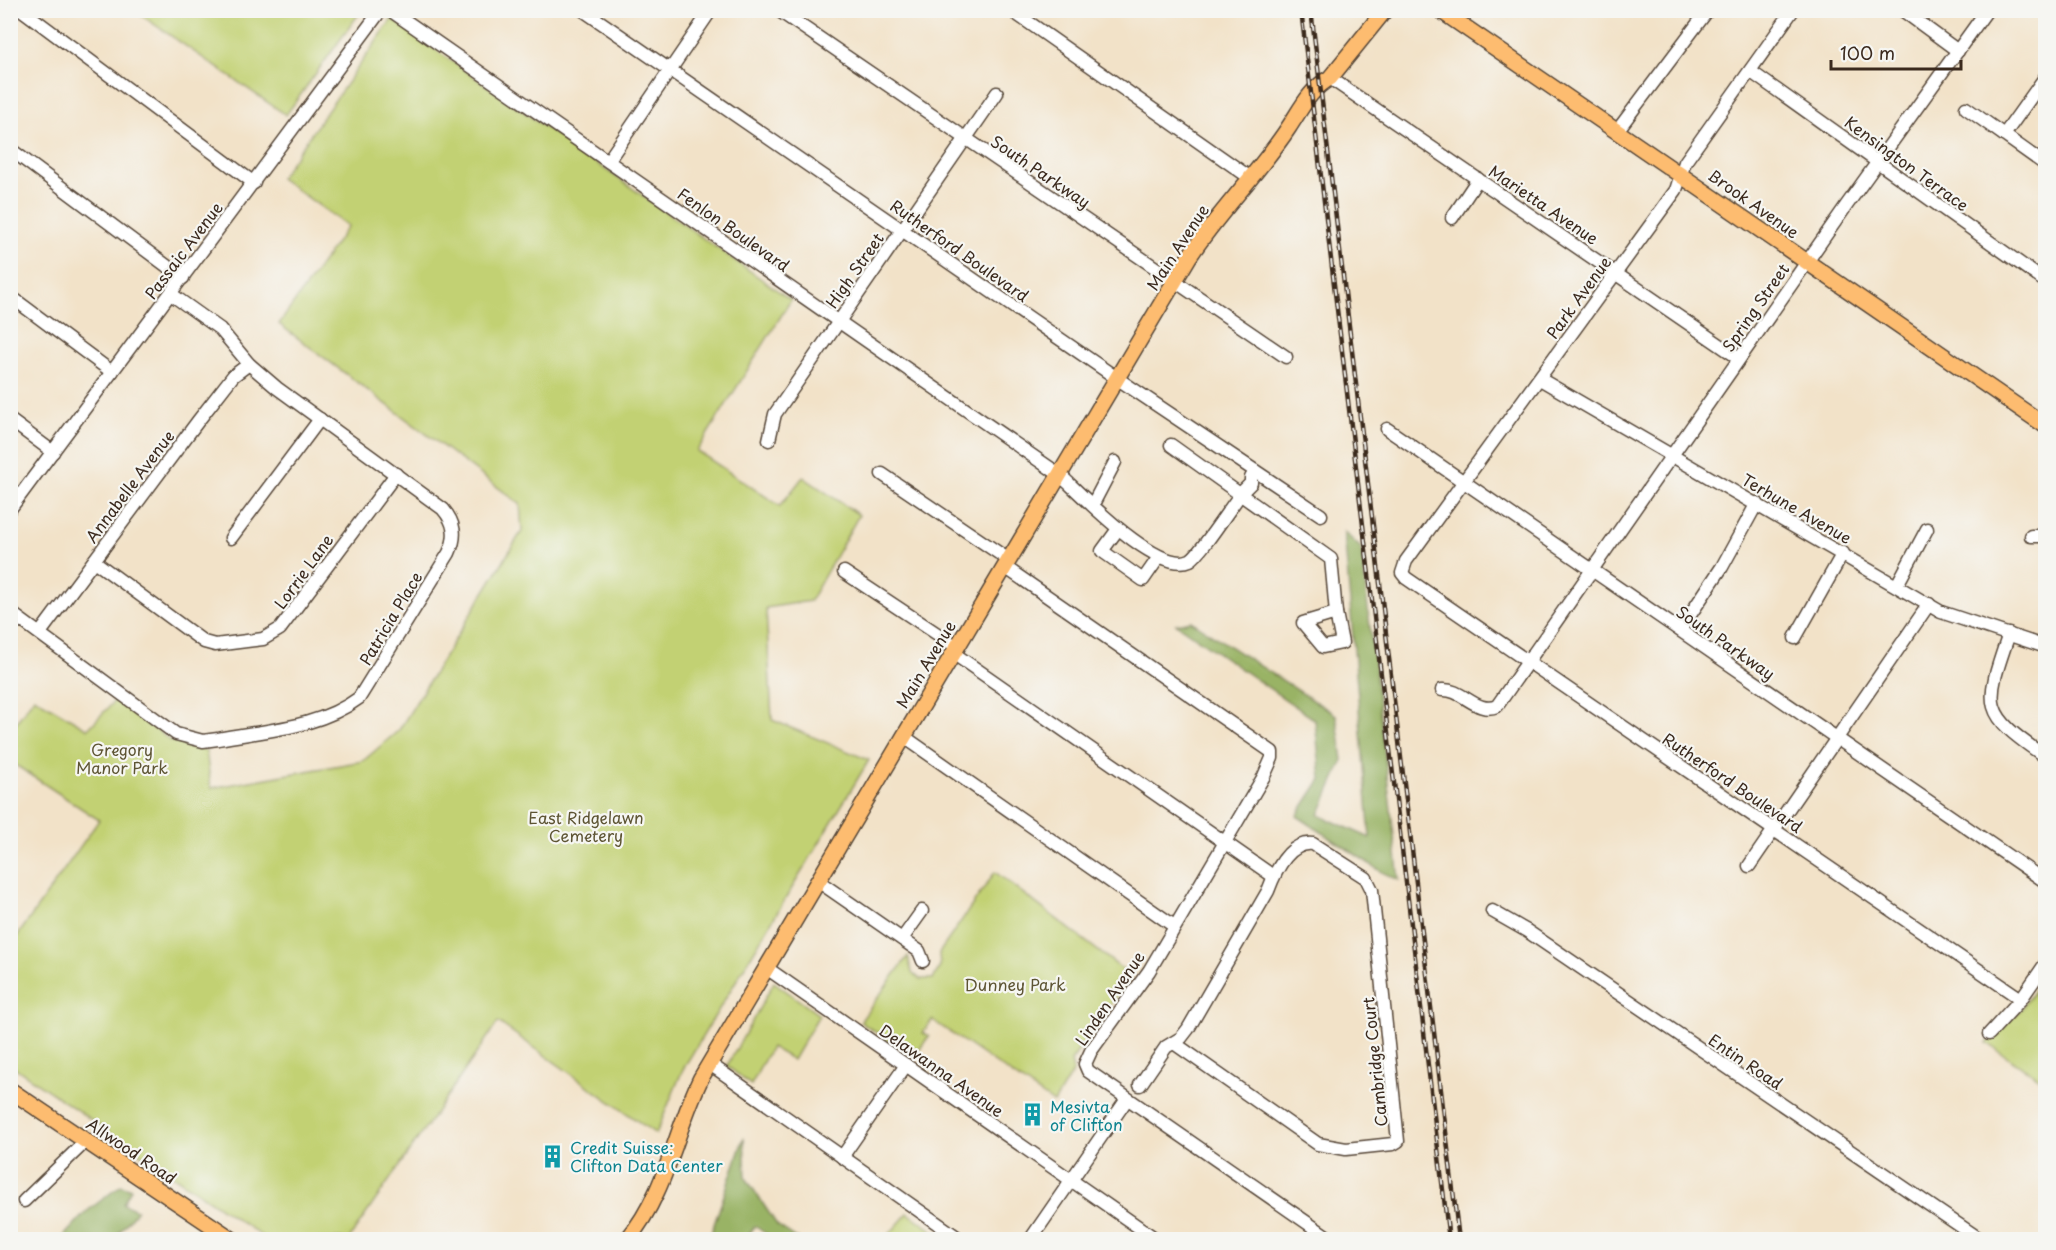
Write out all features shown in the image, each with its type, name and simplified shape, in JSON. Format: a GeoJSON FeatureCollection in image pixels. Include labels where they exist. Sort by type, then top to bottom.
{"type":"FeatureCollection","features":[{"type":"Feature","properties":{"kind":"main road","name":"Main Avenue"},"geometry":{"type":"LineString","coordinates":[[627,1239],[649,1212],[689,1102],[710,1064],[1174,282],[1208,228],[1289,126],[1302,121],[1327,89],[1330,78],[1385,10]]}},
{"type":"Feature","properties":{"kind":"main road","name":"Brook Avenue"},"geometry":{"type":"LineString","coordinates":[[1440,10],[2046,426]]}},
{"type":"Feature","properties":{"kind":"main road","name":"Allwood Road"},"geometry":{"type":"LineString","coordinates":[[10,1090],[233,1239]]}},
{"type":"Feature","properties":{"kind":"street"},"geometry":{"type":"LineString","coordinates":[[22,10],[254,183]]}},
{"type":"Feature","properties":{"kind":"street","name":"Passaic Avenue"},"geometry":{"type":"LineString","coordinates":[[10,509],[381,10]]}},
{"type":"Feature","properties":{"kind":"street","name":"Fenlon Boulevard"},"geometry":{"type":"LineString","coordinates":[[390,10],[1060,475],[1118,529],[1159,557]]}},
{"type":"Feature","properties":{"kind":"street","name":"Rutherford Boulevard"},"geometry":{"type":"LineString","coordinates":[[583,10],[1118,379],[1253,475],[1321,515]]}},
{"type":"Feature","properties":{"kind":"street"},"geometry":{"type":"LineString","coordinates":[[608,161],[711,10]]}},
{"type":"Feature","properties":{"kind":"street","name":"South Parkway"},"geometry":{"type":"LineString","coordinates":[[778,10],[1286,357]]}},
{"type":"Feature","properties":{"kind":"street"},"geometry":{"type":"LineString","coordinates":[[1011,10],[1250,177]]}},
{"type":"Feature","properties":{"kind":"street"},"geometry":{"type":"LineString","coordinates":[[1617,131],[1708,10]]}},
{"type":"Feature","properties":{"kind":"street","name":"Park Avenue"},"geometry":{"type":"LineString","coordinates":[[1426,592],[1403,575],[1403,566],[1676,190],[1685,162],[1793,10]]}},
{"type":"Feature","properties":{"kind":"street"},"geometry":{"type":"LineString","coordinates":[[1902,10],[1958,51]]}},
{"type":"Feature","properties":{"kind":"street","name":"Spring Street"},"geometry":{"type":"LineString","coordinates":[[1442,690],[1454,690],[1480,707],[1492,708],[1528,661],[1739,358],[1987,10]]}},
{"type":"Feature","properties":{"kind":"street","name":"Kensington Terrace"},"geometry":{"type":"LineString","coordinates":[[1750,71],[2046,282]]}},
{"type":"Feature","properties":{"kind":"street"},"geometry":{"type":"LineString","coordinates":[[2004,135],[2046,76]]}},
{"type":"Feature","properties":{"kind":"street","name":"Marietta Avenue"},"geometry":{"type":"LineString","coordinates":[[1330,78],[1739,358]]}},
{"type":"Feature","properties":{"kind":"street","name":"High Street"},"geometry":{"type":"LineString","coordinates":[[769,440],[775,414],[997,93]]}},
{"type":"Feature","properties":{"kind":"street"},"geometry":{"type":"LineString","coordinates":[[1966,108],[2046,165]]}},
{"type":"Feature","properties":{"kind":"street"},"geometry":{"type":"LineString","coordinates":[[10,149],[183,278]]}},
{"type":"Feature","properties":{"kind":"street"},"geometry":{"type":"LineString","coordinates":[[1452,218],[1478,179]]}},
{"type":"Feature","properties":{"kind":"street","name":"Patricia Place"},"geometry":{"type":"LineString","coordinates":[[10,612],[168,729],[185,738],[203,741],[218,739],[319,720],[341,712],[366,689],[453,544],[454,527],[450,517],[396,474],[277,388],[249,364],[220,329],[171,294]]}},
{"type":"Feature","properties":{"kind":"street"},"geometry":{"type":"LineString","coordinates":[[10,296],[112,372]]}},
{"type":"Feature","properties":{"kind":"street","name":"Annabelle Avenue"},"geometry":{"type":"LineString","coordinates":[[40,633],[233,376],[249,364]]}},
{"type":"Feature","properties":{"kind":"street","name":"Terhune Avenue"},"geometry":{"type":"LineString","coordinates":[[1540,379],[1757,503],[1941,612],[2046,647]]}},
{"type":"Feature","properties":{"kind":"street"},"geometry":{"type":"LineString","coordinates":[[231,538],[320,419]]}},
{"type":"Feature","properties":{"kind":"street"},"geometry":{"type":"LineString","coordinates":[[10,420],[53,452]]}},
{"type":"Feature","properties":{"kind":"street","name":"South Parkway"},"geometry":{"type":"LineString","coordinates":[[1387,429],[2046,882]]}},
{"type":"Feature","properties":{"kind":"street"},"geometry":{"type":"LineString","coordinates":[[1171,445],[1242,492],[1331,559],[1336,613]]}},
{"type":"Feature","properties":{"kind":"street"},"geometry":{"type":"LineString","coordinates":[[1092,504],[1115,462]]}},
{"type":"Feature","properties":{"kind":"street","name":"Lorrie Lane"},"geometry":{"type":"LineString","coordinates":[[94,561],[204,642],[225,644],[263,639],[288,621],[396,474]]}},
{"type":"Feature","properties":{"kind":"street"},"geometry":{"type":"LineString","coordinates":[[882,474],[1007,563]]}},
{"type":"Feature","properties":{"kind":"street"},"geometry":{"type":"LineString","coordinates":[[1118,529],[1102,551],[1143,580],[1159,557],[1177,564],[1192,560],[1242,492],[1241,486],[1245,479],[1253,475]]}},
{"type":"Feature","properties":{"kind":"street"},"geometry":{"type":"LineString","coordinates":[[1680,630],[1722,567],[1757,503]]}},
{"type":"Feature","properties":{"kind":"street"},"geometry":{"type":"LineString","coordinates":[[1897,585],[1927,529]]}},
{"type":"Feature","properties":{"kind":"street"},"geometry":{"type":"LineString","coordinates":[[2031,536],[2046,536]]}},
{"type":"Feature","properties":{"kind":"street"},"geometry":{"type":"LineString","coordinates":[[1795,638],[1843,554]]}},
{"type":"Feature","properties":{"kind":"street","name":"Linden Avenue"},"geometry":{"type":"LineString","coordinates":[[1007,563],[1270,750],[1273,755],[1149,971],[1090,1051],[1085,1064],[1088,1071],[1127,1099]]}},
{"type":"Feature","properties":{"kind":"street"},"geometry":{"type":"LineString","coordinates":[[844,572],[1273,876]]}},
{"type":"Feature","properties":{"kind":"street","name":"Rutherford Boulevard"},"geometry":{"type":"LineString","coordinates":[[1426,592],[2021,999]]}},
{"type":"Feature","properties":{"kind":"street"},"geometry":{"type":"LineString","coordinates":[[1749,866],[1929,604]]}},
{"type":"Feature","properties":{"kind":"street"},"geometry":{"type":"LineString","coordinates":[[2008,634],[1994,675],[1991,704],[2006,729],[2046,757]]}},
{"type":"Feature","properties":{"kind":"street"},"geometry":{"type":"LineString","coordinates":[[903,736],[1174,926]]}},
{"type":"Feature","properties":{"kind":"street","name":"Cambridge Court"},"geometry":{"type":"LineString","coordinates":[[1140,1085],[1166,1047],[1174,1043],[1188,1029],[1268,891],[1273,876],[1293,849],[1305,843],[1313,844],[1369,883],[1372,890],[1398,1141],[1393,1144],[1346,1149],[1318,1144],[1174,1043]]}},
{"type":"Feature","properties":{"kind":"street"},"geometry":{"type":"LineString","coordinates":[[818,881],[919,951],[923,961]]}},
{"type":"Feature","properties":{"kind":"street","name":"Entin Road"},"geometry":{"type":"LineString","coordinates":[[1492,910],[1527,931],[1982,1239]]}},
{"type":"Feature","properties":{"kind":"street"},"geometry":{"type":"LineString","coordinates":[[902,939],[922,911]]}},
{"type":"Feature","properties":{"kind":"street"},"geometry":{"type":"LineString","coordinates":[[1989,1034],[2021,999],[2046,963]]}},
{"type":"Feature","properties":{"kind":"street","name":"Delawanna Avenue"},"geometry":{"type":"LineString","coordinates":[[768,969],[1157,1239]]}},
{"type":"Feature","properties":{"kind":"street"},"geometry":{"type":"LineString","coordinates":[[710,1064],[961,1239]]}},
{"type":"Feature","properties":{"kind":"street"},"geometry":{"type":"LineString","coordinates":[[842,1156],[906,1065]]}},
{"type":"Feature","properties":{"kind":"street"},"geometry":{"type":"LineString","coordinates":[[1030,1239],[1127,1099],[1332,1239]]}},
{"type":"Feature","properties":{"kind":"street"},"geometry":{"type":"LineString","coordinates":[[24,1201],[86,1141]]}},
{"type":"Feature","properties":{"kind":"street"},"geometry":{"type":"LineString","coordinates":[[2043,1239],[2046,1235]]}},
{"type":"Feature","properties":{"kind":"green space"},"geometry":{"type":"Polygon","coordinates":[[[135,11],[361,11],[286,115],[135,11]]]}},
{"type":"Feature","properties":{"kind":"green space","name":"East Ridgelawn Cemetery"},"geometry":{"type":"Polygon","coordinates":[[[392,19],[791,300],[697,451],[780,506],[803,477],[859,515],[810,601],[766,608],[772,720],[869,760],[683,1069],[656,1134],[498,1022],[349,1239],[266,1239],[11,1065],[11,945],[99,820],[11,762],[11,730],[34,697],[88,729],[118,697],[169,740],[206,750],[211,788],[363,761],[399,730],[522,531],[520,504],[279,324],[348,226],[280,178],[392,19]]]}},
{"type":"Feature","properties":{"kind":"green space"},"geometry":{"type":"Polygon","coordinates":[[[1344,532],[1361,548],[1399,880],[1382,872],[1297,816],[1321,779],[1315,720],[1176,624],[1191,621],[1336,715],[1343,760],[1319,815],[1370,838],[1344,532]]]}},
{"type":"Feature","properties":{"kind":"green space","name":"Dunney Park"},"geometry":{"type":"Polygon","coordinates":[[[995,872],[1131,976],[1071,1061],[1073,1071],[1054,1103],[932,1020],[923,1033],[929,1036],[914,1057],[860,1022],[908,956],[912,973],[921,979],[933,979],[940,967],[939,953],[995,872]]]}},
{"type":"Feature","properties":{"kind":"green space"},"geometry":{"type":"Polygon","coordinates":[[[2045,974],[2045,1082],[1987,1043],[2022,1008],[2045,974]]]}},
{"type":"Feature","properties":{"kind":"green space"},"geometry":{"type":"Polygon","coordinates":[[[774,982],[819,1015],[793,1060],[771,1047],[751,1085],[727,1066],[774,982]]]}},
{"type":"Feature","properties":{"kind":"green space"},"geometry":{"type":"Polygon","coordinates":[[[744,1137],[746,1178],[777,1225],[798,1239],[773,1239],[755,1226],[746,1239],[709,1239],[744,1137]]]}},
{"type":"Feature","properties":{"kind":"green space"},"geometry":{"type":"Polygon","coordinates":[[[121,1185],[131,1189],[123,1204],[137,1210],[114,1239],[61,1239],[86,1212],[121,1185]]]}},
{"type":"Feature","properties":{"kind":"green space"},"geometry":{"type":"Polygon","coordinates":[[[908,1213],[945,1239],[885,1239],[908,1213]]]}},
{"type":"Feature","properties":{"kind":"railway"},"geometry":{"type":"LineString","coordinates":[[1301,10],[1449,1240]]}},
{"type":"Feature","properties":{"kind":"railway"},"geometry":{"type":"LineString","coordinates":[[1311,10],[1459,1240]]}},
{"type":"Feature","properties":{"kind":"place","name":"Mesivta of Clifton"},"geometry":{"type":"Point","coordinates":[1032,1115]}},
{"type":"Feature","properties":{"kind":"place","name":"Credit Suisse: Clifton Data Center"},"geometry":{"type":"Point","coordinates":[552,1156]}},
{"type":"Feature","properties":{"kind":"park label","name":"Gregory Manor Park"},"geometry":{"type":"Point","coordinates":[122,758]}}]}
